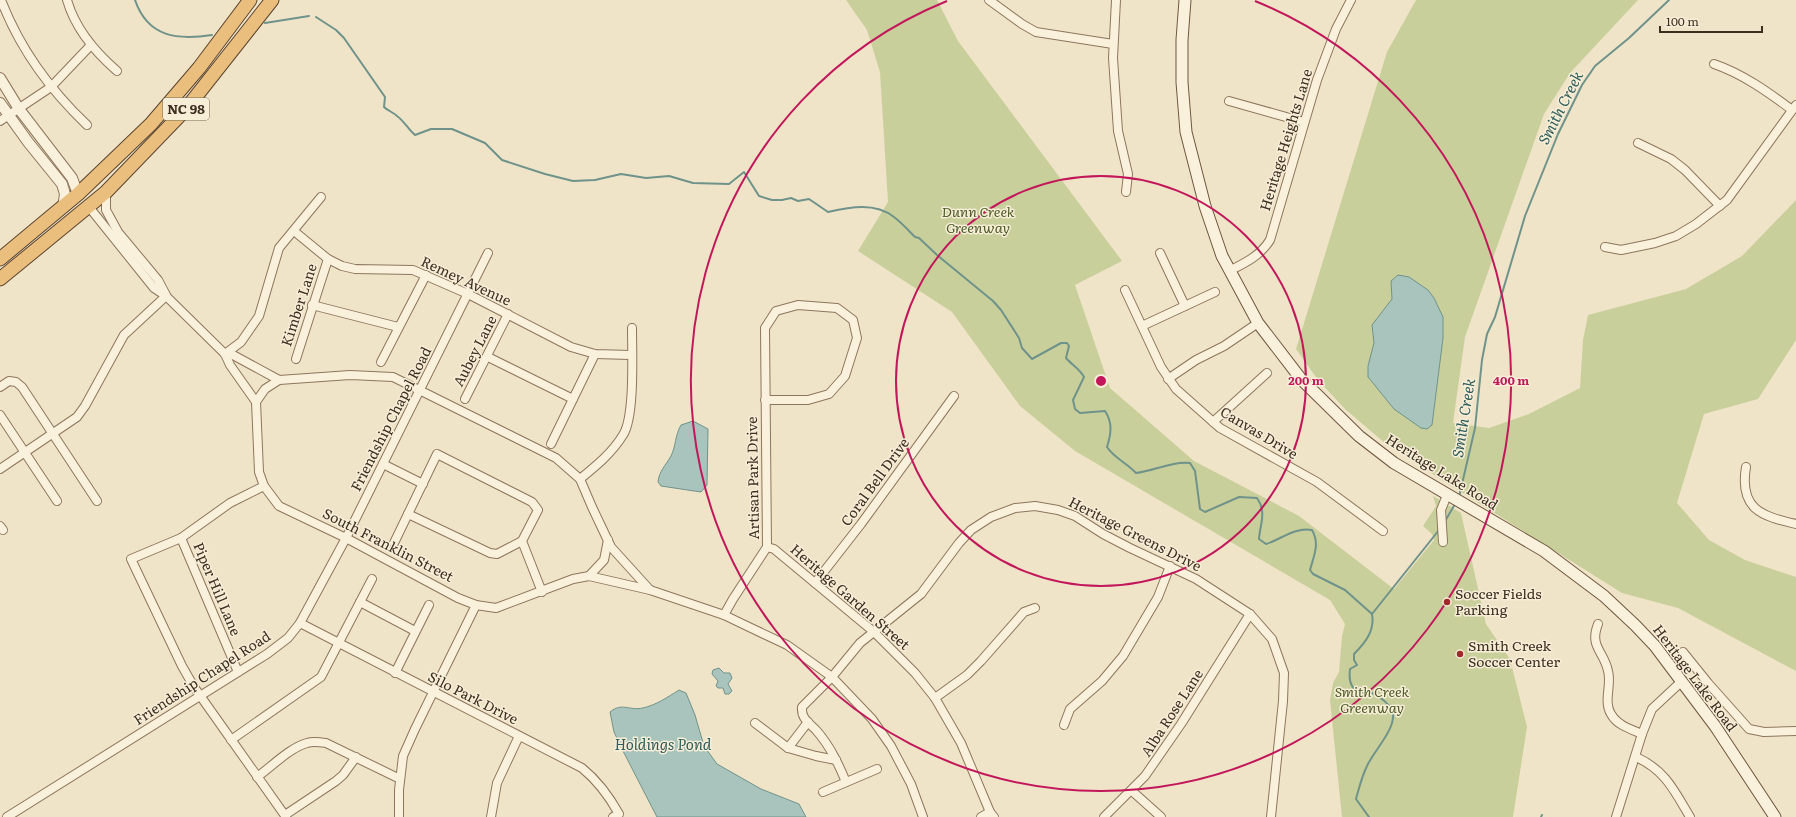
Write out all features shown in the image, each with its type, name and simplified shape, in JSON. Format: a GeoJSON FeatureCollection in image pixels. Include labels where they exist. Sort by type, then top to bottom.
{"type":"FeatureCollection","features":[{"type":"Feature","properties":{"kind":"highway","name":"NC 98"},"geometry":{"type":"LineString","coordinates":[[0,259],[78,194],[143,132],[199,68],[250,0]]}},
{"type":"Feature","properties":{"kind":"highway"},"geometry":{"type":"LineString","coordinates":[[235,47],[238,36],[262,0]]}},
{"type":"Feature","properties":{"kind":"highway","name":"NC 98"},"geometry":{"type":"LineString","coordinates":[[0,279],[106,192],[186,108],[272,0]]}},
{"type":"Feature","properties":{"kind":"highway"},"geometry":{"type":"LineString","coordinates":[[89,207],[93,195],[101,184],[133,151],[143,132]]}},
{"type":"Feature","properties":{"kind":"highway"},"geometry":{"type":"LineString","coordinates":[[28,256],[29,247],[61,219],[74,205],[78,194]]}},
{"type":"Feature","properties":{"kind":"main road","name":"Heritage Lake Road"},"geometry":{"type":"LineString","coordinates":[[1185,0],[1182,40],[1182,82],[1186,132],[1205,206],[1229,271],[1258,322],[1301,379],[1359,436],[1394,463],[1544,551],[1577,574],[1635,624],[1655,646],[1715,726],[1775,817]]}},
{"type":"Feature","properties":{"kind":"street"},"geometry":{"type":"LineString","coordinates":[[1,0],[20,43],[51,87],[86,125]]}},
{"type":"Feature","properties":{"kind":"street"},"geometry":{"type":"LineString","coordinates":[[67,0],[74,17],[91,45],[100,56],[117,70]]}},
{"type":"Feature","properties":{"kind":"street"},"geometry":{"type":"LineString","coordinates":[[989,0],[1022,24],[1036,32],[1113,44]]}},
{"type":"Feature","properties":{"kind":"street"},"geometry":{"type":"LineString","coordinates":[[1116,0],[1113,44],[1117,119],[1128,174],[1126,192]]}},
{"type":"Feature","properties":{"kind":"street","name":"Heritage Heights Lane"},"geometry":{"type":"LineString","coordinates":[[1229,271],[1252,259],[1266,247],[1270,240],[1304,122],[1326,56],[1348,1]]}},
{"type":"Feature","properties":{"kind":"street"},"geometry":{"type":"LineString","coordinates":[[4,119],[51,87],[91,45]]}},
{"type":"Feature","properties":{"kind":"street"},"geometry":{"type":"LineString","coordinates":[[1605,247],[1621,250],[1655,243],[1676,236],[1696,224],[1727,200],[1794,108],[1758,85],[1726,68],[1714,64]]}},
{"type":"Feature","properties":{"kind":"street"},"geometry":{"type":"LineString","coordinates":[[0,78],[19,109],[72,178],[78,194]]}},
{"type":"Feature","properties":{"kind":"street"},"geometry":{"type":"LineString","coordinates":[[1229,101],[1304,122]]}},
{"type":"Feature","properties":{"kind":"street"},"geometry":{"type":"LineString","coordinates":[[0,103],[4,119],[62,184],[64,194],[62,208]]}},
{"type":"Feature","properties":{"kind":"street"},"geometry":{"type":"LineString","coordinates":[[1638,143],[1670,159],[1685,170],[1720,206]]}},
{"type":"Feature","properties":{"kind":"street"},"geometry":{"type":"LineString","coordinates":[[106,192],[106,210],[118,232],[158,280],[166,296]]}},
{"type":"Feature","properties":{"kind":"street"},"geometry":{"type":"LineString","coordinates":[[225,354],[241,342],[259,316],[278,248],[294,231],[321,197]]}},
{"type":"Feature","properties":{"kind":"street"},"geometry":{"type":"LineString","coordinates":[[89,207],[154,288],[166,296],[225,354],[230,365],[256,402],[265,389],[279,380],[233,355],[225,354]]}},
{"type":"Feature","properties":{"kind":"street","name":"Remey Avenue"},"geometry":{"type":"LineString","coordinates":[[294,231],[328,259],[342,266],[355,269],[413,270],[468,294],[571,347],[595,354],[632,356]]}},
{"type":"Feature","properties":{"kind":"street","name":"Friendship Chapel Road"},"geometry":{"type":"LineString","coordinates":[[7,817],[268,654],[288,638],[300,623],[346,538],[488,253]]}},
{"type":"Feature","properties":{"kind":"street"},"geometry":{"type":"LineString","coordinates":[[1160,253],[1185,306]]}},
{"type":"Feature","properties":{"kind":"street","name":"Kimber Lane"},"geometry":{"type":"LineString","coordinates":[[296,360],[312,305],[328,259]]}},
{"type":"Feature","properties":{"kind":"street"},"geometry":{"type":"LineString","coordinates":[[381,362],[426,275]]}},
{"type":"Feature","properties":{"kind":"street","name":"Canvas Drive"},"geometry":{"type":"LineString","coordinates":[[1125,290],[1161,367],[1176,389],[1213,422],[1229,433],[1316,482],[1383,531]]}},
{"type":"Feature","properties":{"kind":"street"},"geometry":{"type":"LineString","coordinates":[[1142,326],[1215,292]]}},
{"type":"Feature","properties":{"kind":"street"},"geometry":{"type":"LineString","coordinates":[[0,469],[54,434],[77,417],[85,406],[124,335],[166,296]]}},
{"type":"Feature","properties":{"kind":"street"},"geometry":{"type":"LineString","coordinates":[[312,305],[398,327]]}},
{"type":"Feature","properties":{"kind":"street","name":"Artisan Park Drive"},"geometry":{"type":"LineString","coordinates":[[724,615],[767,547],[765,400],[765,328],[776,311],[798,305],[837,308],[852,320],[857,338],[845,376],[829,394],[808,400],[765,400]]}},
{"type":"Feature","properties":{"kind":"street","name":"Aubey Lane"},"geometry":{"type":"LineString","coordinates":[[465,399],[508,314]]}},
{"type":"Feature","properties":{"kind":"street"},"geometry":{"type":"LineString","coordinates":[[1168,379],[1196,360],[1224,346],[1258,322]]}},
{"type":"Feature","properties":{"kind":"street"},"geometry":{"type":"LineString","coordinates":[[580,479],[606,458],[624,434],[630,410],[632,328]]}},
{"type":"Feature","properties":{"kind":"street"},"geometry":{"type":"LineString","coordinates":[[551,444],[595,354]]}},
{"type":"Feature","properties":{"kind":"street"},"geometry":{"type":"LineString","coordinates":[[488,356],[573,398]]}},
{"type":"Feature","properties":{"kind":"street"},"geometry":{"type":"LineString","coordinates":[[1213,422],[1268,373]]}},
{"type":"Feature","properties":{"kind":"street","name":"South Franklin Street"},"geometry":{"type":"LineString","coordinates":[[279,380],[350,375],[393,377],[556,458],[580,479],[612,547],[650,590]]}},
{"type":"Feature","properties":{"kind":"street"},"geometry":{"type":"LineString","coordinates":[[0,388],[10,381],[16,382],[22,387],[97,501]]}},
{"type":"Feature","properties":{"kind":"street","name":"Coral Bell Drive"},"geometry":{"type":"LineString","coordinates":[[815,583],[852,536],[954,396]]}},
{"type":"Feature","properties":{"kind":"street","name":"South Franklin Street"},"geometry":{"type":"LineString","coordinates":[[256,402],[259,472],[264,486],[279,506],[346,538],[458,598],[476,605],[496,608],[542,592],[573,579],[589,576],[650,590],[724,615],[787,645],[832,677],[872,719],[891,746],[912,784],[923,817]]}},
{"type":"Feature","properties":{"kind":"street"},"geometry":{"type":"LineString","coordinates":[[0,415],[57,501]]}},
{"type":"Feature","properties":{"kind":"street"},"geometry":{"type":"LineString","coordinates":[[394,543],[408,514],[423,484],[437,454],[532,502],[538,510],[522,541],[497,554],[490,554],[408,514]]}},
{"type":"Feature","properties":{"kind":"street"},"geometry":{"type":"LineString","coordinates":[[383,464],[423,484]]}},
{"type":"Feature","properties":{"kind":"street"},"geometry":{"type":"LineString","coordinates":[[1746,467],[1744,478],[1745,489],[1754,508],[1761,514],[1772,519],[1796,524]]}},
{"type":"Feature","properties":{"kind":"street"},"geometry":{"type":"LineString","coordinates":[[264,486],[230,503],[181,538],[131,559],[182,666],[200,696],[286,816],[336,781],[343,775],[356,758]]}},
{"type":"Feature","properties":{"kind":"street"},"geometry":{"type":"LineString","coordinates":[[1442,542],[1441,510],[1447,495]]}},
{"type":"Feature","properties":{"kind":"street","name":"Heritage Greens Drive"},"geometry":{"type":"LineString","coordinates":[[808,722],[802,713],[802,707],[832,677],[860,643],[921,594],[959,543],[971,530],[991,517],[1014,508],[1035,506],[1058,510],[1075,516],[1103,534],[1196,579],[1250,614],[1272,639],[1284,673],[1283,701],[1271,817]]}},
{"type":"Feature","properties":{"kind":"street","name":"Piper Hill Lane"},"geometry":{"type":"LineString","coordinates":[[181,538],[238,672]]}},
{"type":"Feature","properties":{"kind":"street"},"geometry":{"type":"LineString","coordinates":[[589,576],[604,560],[608,540]]}},
{"type":"Feature","properties":{"kind":"street"},"geometry":{"type":"LineString","coordinates":[[522,541],[542,592]]}},
{"type":"Feature","properties":{"kind":"street","name":"Heritage Garden Street"},"geometry":{"type":"LineString","coordinates":[[767,547],[774,549],[874,632],[915,673],[935,698],[961,743],[992,815]]}},
{"type":"Feature","properties":{"kind":"street"},"geometry":{"type":"LineString","coordinates":[[1064,724],[1070,710],[1102,682],[1123,656],[1158,597],[1170,566]]}},
{"type":"Feature","properties":{"kind":"street"},"geometry":{"type":"LineString","coordinates":[[231,740],[321,677],[372,579]]}},
{"type":"Feature","properties":{"kind":"street"},"geometry":{"type":"LineString","coordinates":[[360,602],[415,631]]}},
{"type":"Feature","properties":{"kind":"street"},"geometry":{"type":"LineString","coordinates":[[395,673],[429,605]]}},
{"type":"Feature","properties":{"kind":"street"},"geometry":{"type":"LineString","coordinates":[[399,817],[399,790],[403,756],[476,605]]}},
{"type":"Feature","properties":{"kind":"street"},"geometry":{"type":"LineString","coordinates":[[935,698],[966,675],[981,661],[1024,612],[1035,608]]}},
{"type":"Feature","properties":{"kind":"street","name":"Alba Rose Lane"},"geometry":{"type":"LineString","coordinates":[[1104,817],[1132,791],[1145,776],[1181,724],[1250,614]]}},
{"type":"Feature","properties":{"kind":"street","name":"Silo Park Drive"},"geometry":{"type":"LineString","coordinates":[[300,623],[433,693],[582,768],[606,791],[616,816]]}},
{"type":"Feature","properties":{"kind":"street"},"geometry":{"type":"LineString","coordinates":[[1598,624],[1594,634],[1595,643],[1608,670],[1608,710],[1620,724],[1642,734]]}},
{"type":"Feature","properties":{"kind":"street"},"geometry":{"type":"LineString","coordinates":[[1684,652],[1708,683],[1749,729],[1764,732],[1796,731]]}},
{"type":"Feature","properties":{"kind":"street"},"geometry":{"type":"LineString","coordinates":[[1616,817],[1642,734],[1652,709],[1681,682]]}},
{"type":"Feature","properties":{"kind":"street"},"geometry":{"type":"LineString","coordinates":[[788,748],[808,722],[827,742],[846,782]]}},
{"type":"Feature","properties":{"kind":"street"},"geometry":{"type":"LineString","coordinates":[[754,723],[788,748],[836,760]]}},
{"type":"Feature","properties":{"kind":"street"},"geometry":{"type":"LineString","coordinates":[[491,817],[497,783],[519,736]]}},
{"type":"Feature","properties":{"kind":"street"},"geometry":{"type":"LineString","coordinates":[[258,777],[306,743],[315,741],[326,743],[400,779]]}},
{"type":"Feature","properties":{"kind":"street"},"geometry":{"type":"LineString","coordinates":[[1636,757],[1649,763],[1665,776],[1690,817]]}},
{"type":"Feature","properties":{"kind":"street"},"geometry":{"type":"LineString","coordinates":[[823,792],[877,769]]}},
{"type":"Feature","properties":{"kind":"street"},"geometry":{"type":"LineString","coordinates":[[1132,791],[1161,817]]}},
{"type":"Feature","properties":{"kind":"street"},"geometry":{"type":"LineString","coordinates":[[981,817],[992,815]]}},
{"type":"Feature","properties":{"kind":"green space","name":"Dunn Creek Greenway"},"geometry":{"type":"Polygon","coordinates":[[[846,0],[937,0],[958,41],[1122,261],[1075,285],[1110,388],[1194,461],[1299,516],[1394,589],[1434,540],[1432,534],[1423,526],[1436,506],[1433,496],[1461,513],[1486,624],[1510,659],[1527,727],[1513,817],[1342,817],[1330,700],[1333,683],[1339,672],[1342,636],[1345,624],[1330,600],[1075,451],[1020,406],[952,312],[858,251],[888,202],[880,72],[867,30],[846,0]]]}},
{"type":"Feature","properties":{"kind":"green space"},"geometry":{"type":"Polygon","coordinates":[[[1416,0],[1638,0],[1570,73],[1544,114],[1465,337],[1453,423],[1489,428],[1529,414],[1580,388],[1583,340],[1588,315],[1686,289],[1742,256],[1796,200],[1796,340],[1758,399],[1704,414],[1677,503],[1709,540],[1745,560],[1796,577],[1796,671],[1678,608],[1622,593],[1386,444],[1345,409],[1318,380],[1296,349],[1387,52],[1416,0]]]}},
{"type":"Feature","properties":{"kind":"water"},"geometry":{"type":"Polygon","coordinates":[[[1398,275],[1409,277],[1428,290],[1434,298],[1443,317],[1443,338],[1432,425],[1427,429],[1421,428],[1394,409],[1368,377],[1368,366],[1374,343],[1372,325],[1392,299],[1391,281],[1398,275]]]}},
{"type":"Feature","properties":{"kind":"water"},"geometry":{"type":"Polygon","coordinates":[[[693,421],[708,429],[707,485],[701,492],[661,486],[658,482],[660,475],[673,452],[679,429],[681,425],[693,421]]]}},
{"type":"Feature","properties":{"kind":"water"},"geometry":{"type":"Polygon","coordinates":[[[719,668],[724,673],[730,673],[732,678],[728,684],[732,691],[729,694],[725,694],[723,688],[718,688],[716,686],[718,681],[712,674],[713,670],[719,668]]]}},
{"type":"Feature","properties":{"kind":"water","name":"Holdings Pond"},"geometry":{"type":"Polygon","coordinates":[[[679,690],[686,693],[695,715],[704,746],[717,764],[761,789],[799,804],[806,817],[657,817],[614,732],[610,712],[614,709],[622,707],[638,709],[648,707],[679,690]]]}},
{"type":"Feature","properties":{"kind":"waterway"},"geometry":{"type":"LineString","coordinates":[[135,0],[141,13],[148,22],[156,29],[166,34],[187,37],[212,35]]}},
{"type":"Feature","properties":{"kind":"waterway","name":"Smith Creek"},"geometry":{"type":"LineString","coordinates":[[1459,497],[1475,428],[1482,360],[1487,334],[1495,317],[1525,216],[1558,134],[1582,85],[1595,66],[1629,38],[1669,0]]}},
{"type":"Feature","properties":{"kind":"waterway"},"geometry":{"type":"LineString","coordinates":[[265,23],[309,16]]}},
{"type":"Feature","properties":{"kind":"waterway"},"geometry":{"type":"LineString","coordinates":[[316,17],[336,30],[344,38],[385,97],[384,107],[394,113],[415,135],[431,129],[452,129],[485,143],[502,160],[545,174],[573,181],[595,180],[621,174],[646,178],[669,176],[693,183],[729,184],[744,172],[759,196],[772,200],[791,198],[798,201],[809,199],[828,212],[854,207],[879,209],[887,212],[993,301],[1001,310],[1019,338],[1022,348],[1032,359],[1061,343],[1067,343],[1069,346],[1066,358],[1084,377],[1073,400],[1075,409],[1080,413],[1105,411],[1108,415],[1110,424],[1110,438],[1107,447],[1136,473],[1176,463],[1190,463],[1195,471],[1200,509],[1205,512],[1239,497],[1257,498],[1262,508],[1259,539],[1266,544],[1299,530],[1312,530],[1316,540],[1316,545],[1310,570],[1313,574],[1345,590],[1372,614]]}},
{"type":"Feature","properties":{"kind":"waterway","name":"Smith Creek"},"geometry":{"type":"LineString","coordinates":[[1444,523],[1455,504]]}},
{"type":"Feature","properties":{"kind":"waterway","name":"Smith Creek"},"geometry":{"type":"LineString","coordinates":[[1369,817],[1356,799],[1365,770],[1391,727],[1393,714],[1388,705],[1379,696],[1372,693],[1360,692],[1352,686],[1350,682],[1350,669],[1357,665],[1354,660],[1354,654],[1362,646],[1371,631],[1373,620],[1372,614],[1439,530]]}},
{"type":"Feature","properties":{"kind":"place","name":"Soccer Fields Parking"},"geometry":{"type":"Point","coordinates":[1447,602]}},
{"type":"Feature","properties":{"kind":"place","name":"Smith Creek Soccer Center"},"geometry":{"type":"Point","coordinates":[1460,654]}},
{"type":"Feature","properties":{"kind":"park label","name":"Smith Creek Greenway"},"geometry":{"type":"Point","coordinates":[1372,700]}}]}
